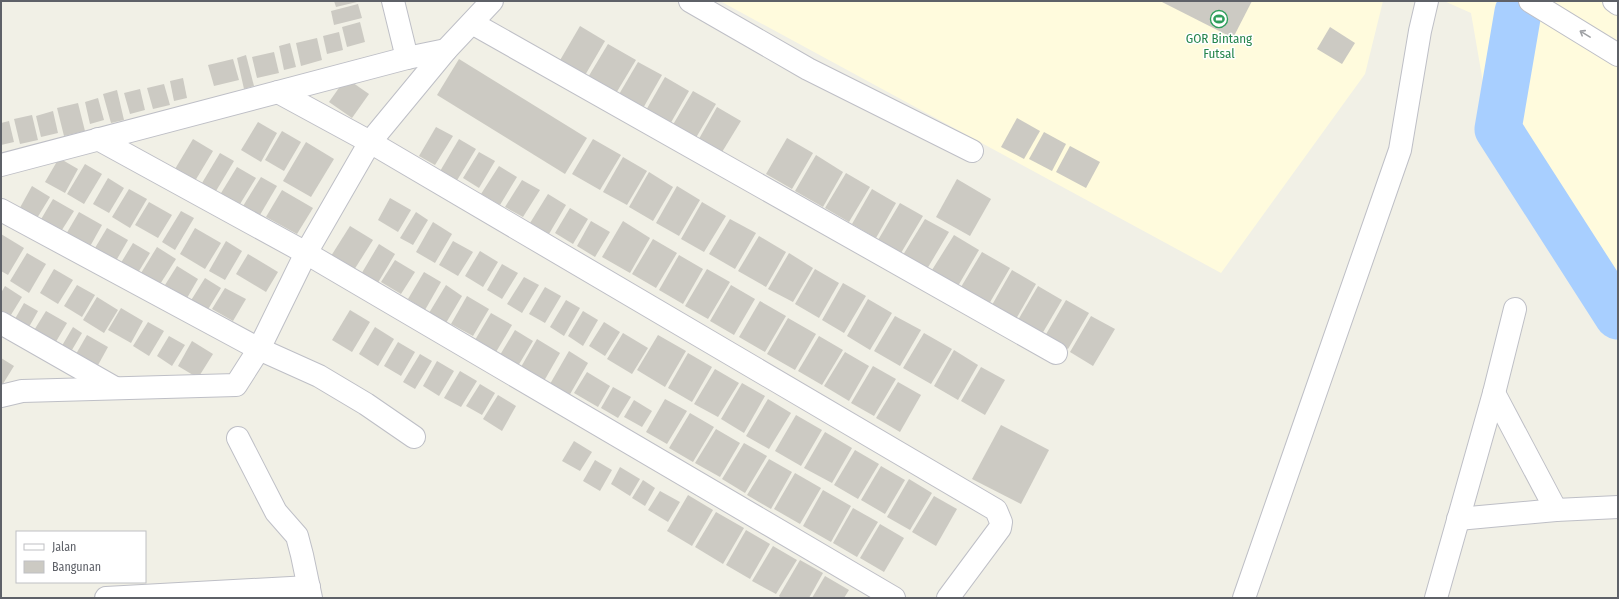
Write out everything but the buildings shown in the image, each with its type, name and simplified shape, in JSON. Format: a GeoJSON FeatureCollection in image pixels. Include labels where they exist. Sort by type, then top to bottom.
{"type":"FeatureCollection","features":[{"type":"Feature","properties":{"kind":"street"},"geometry":{"type":"LineString","coordinates":[[393,1],[407,58]]}},
{"type":"Feature","properties":{"kind":"street"},"geometry":{"type":"LineString","coordinates":[[1,396],[22,391],[236,385],[259,349],[306,253],[370,142],[446,50],[492,1]]}},
{"type":"Feature","properties":{"kind":"street"},"geometry":{"type":"LineString","coordinates":[[690,1],[808,69],[972,151]]}},
{"type":"Feature","properties":{"kind":"street"},"geometry":{"type":"LineString","coordinates":[[1244,598],[1400,150],[1420,31],[1427,1]]}},
{"type":"Feature","properties":{"kind":"street"},"geometry":{"type":"LineString","coordinates":[[1530,1],[1618,54]]}},
{"type":"Feature","properties":{"kind":"street"},"geometry":{"type":"LineString","coordinates":[[1614,1],[1618,4]]}},
{"type":"Feature","properties":{"kind":"street"},"geometry":{"type":"LineString","coordinates":[[472,24],[1056,353]]}},
{"type":"Feature","properties":{"kind":"street"},"geometry":{"type":"LineString","coordinates":[[1,165],[407,58],[446,50]]}},
{"type":"Feature","properties":{"kind":"street"},"geometry":{"type":"LineString","coordinates":[[278,92],[370,142],[996,510],[1002,522],[1000,528],[948,598]]}},
{"type":"Feature","properties":{"kind":"street"},"geometry":{"type":"LineString","coordinates":[[98,140],[306,253],[894,598]]}},
{"type":"Feature","properties":{"kind":"street"},"geometry":{"type":"LineString","coordinates":[[1,210],[259,349],[319,376],[366,404],[414,437]]}},
{"type":"Feature","properties":{"kind":"street"},"geometry":{"type":"LineString","coordinates":[[1436,598],[1494,393],[1515,309]]}},
{"type":"Feature","properties":{"kind":"street"},"geometry":{"type":"LineString","coordinates":[[1,322],[115,388]]}},
{"type":"Feature","properties":{"kind":"street"},"geometry":{"type":"LineString","coordinates":[[1494,393],[1556,510]]}},
{"type":"Feature","properties":{"kind":"street"},"geometry":{"type":"LineString","coordinates":[[106,598],[310,592],[297,536],[276,512],[238,438]]}},
{"type":"Feature","properties":{"kind":"street"},"geometry":{"type":"LineString","coordinates":[[1458,519],[1556,510],[1618,507]]}},
{"type":"Feature","properties":{"kind":"shaded area"},"geometry":{"type":"Polygon","coordinates":[[[720,1],[1383,1],[1365,74],[1221,273],[720,1]]]}},
{"type":"Feature","properties":{"kind":"shaded area"},"geometry":{"type":"Polygon","coordinates":[[[1444,1],[1618,1],[1618,286],[1485,94],[1471,13],[1444,1]]]}},
{"type":"Feature","properties":{"kind":"waterway"},"geometry":{"type":"LineString","coordinates":[[1518,12],[1498,129],[1618,316]]}},
{"type":"Feature","properties":{"kind":"place","name":"GOR Bintang Futsal"},"geometry":{"type":"Point","coordinates":[1219,19]}}]}
